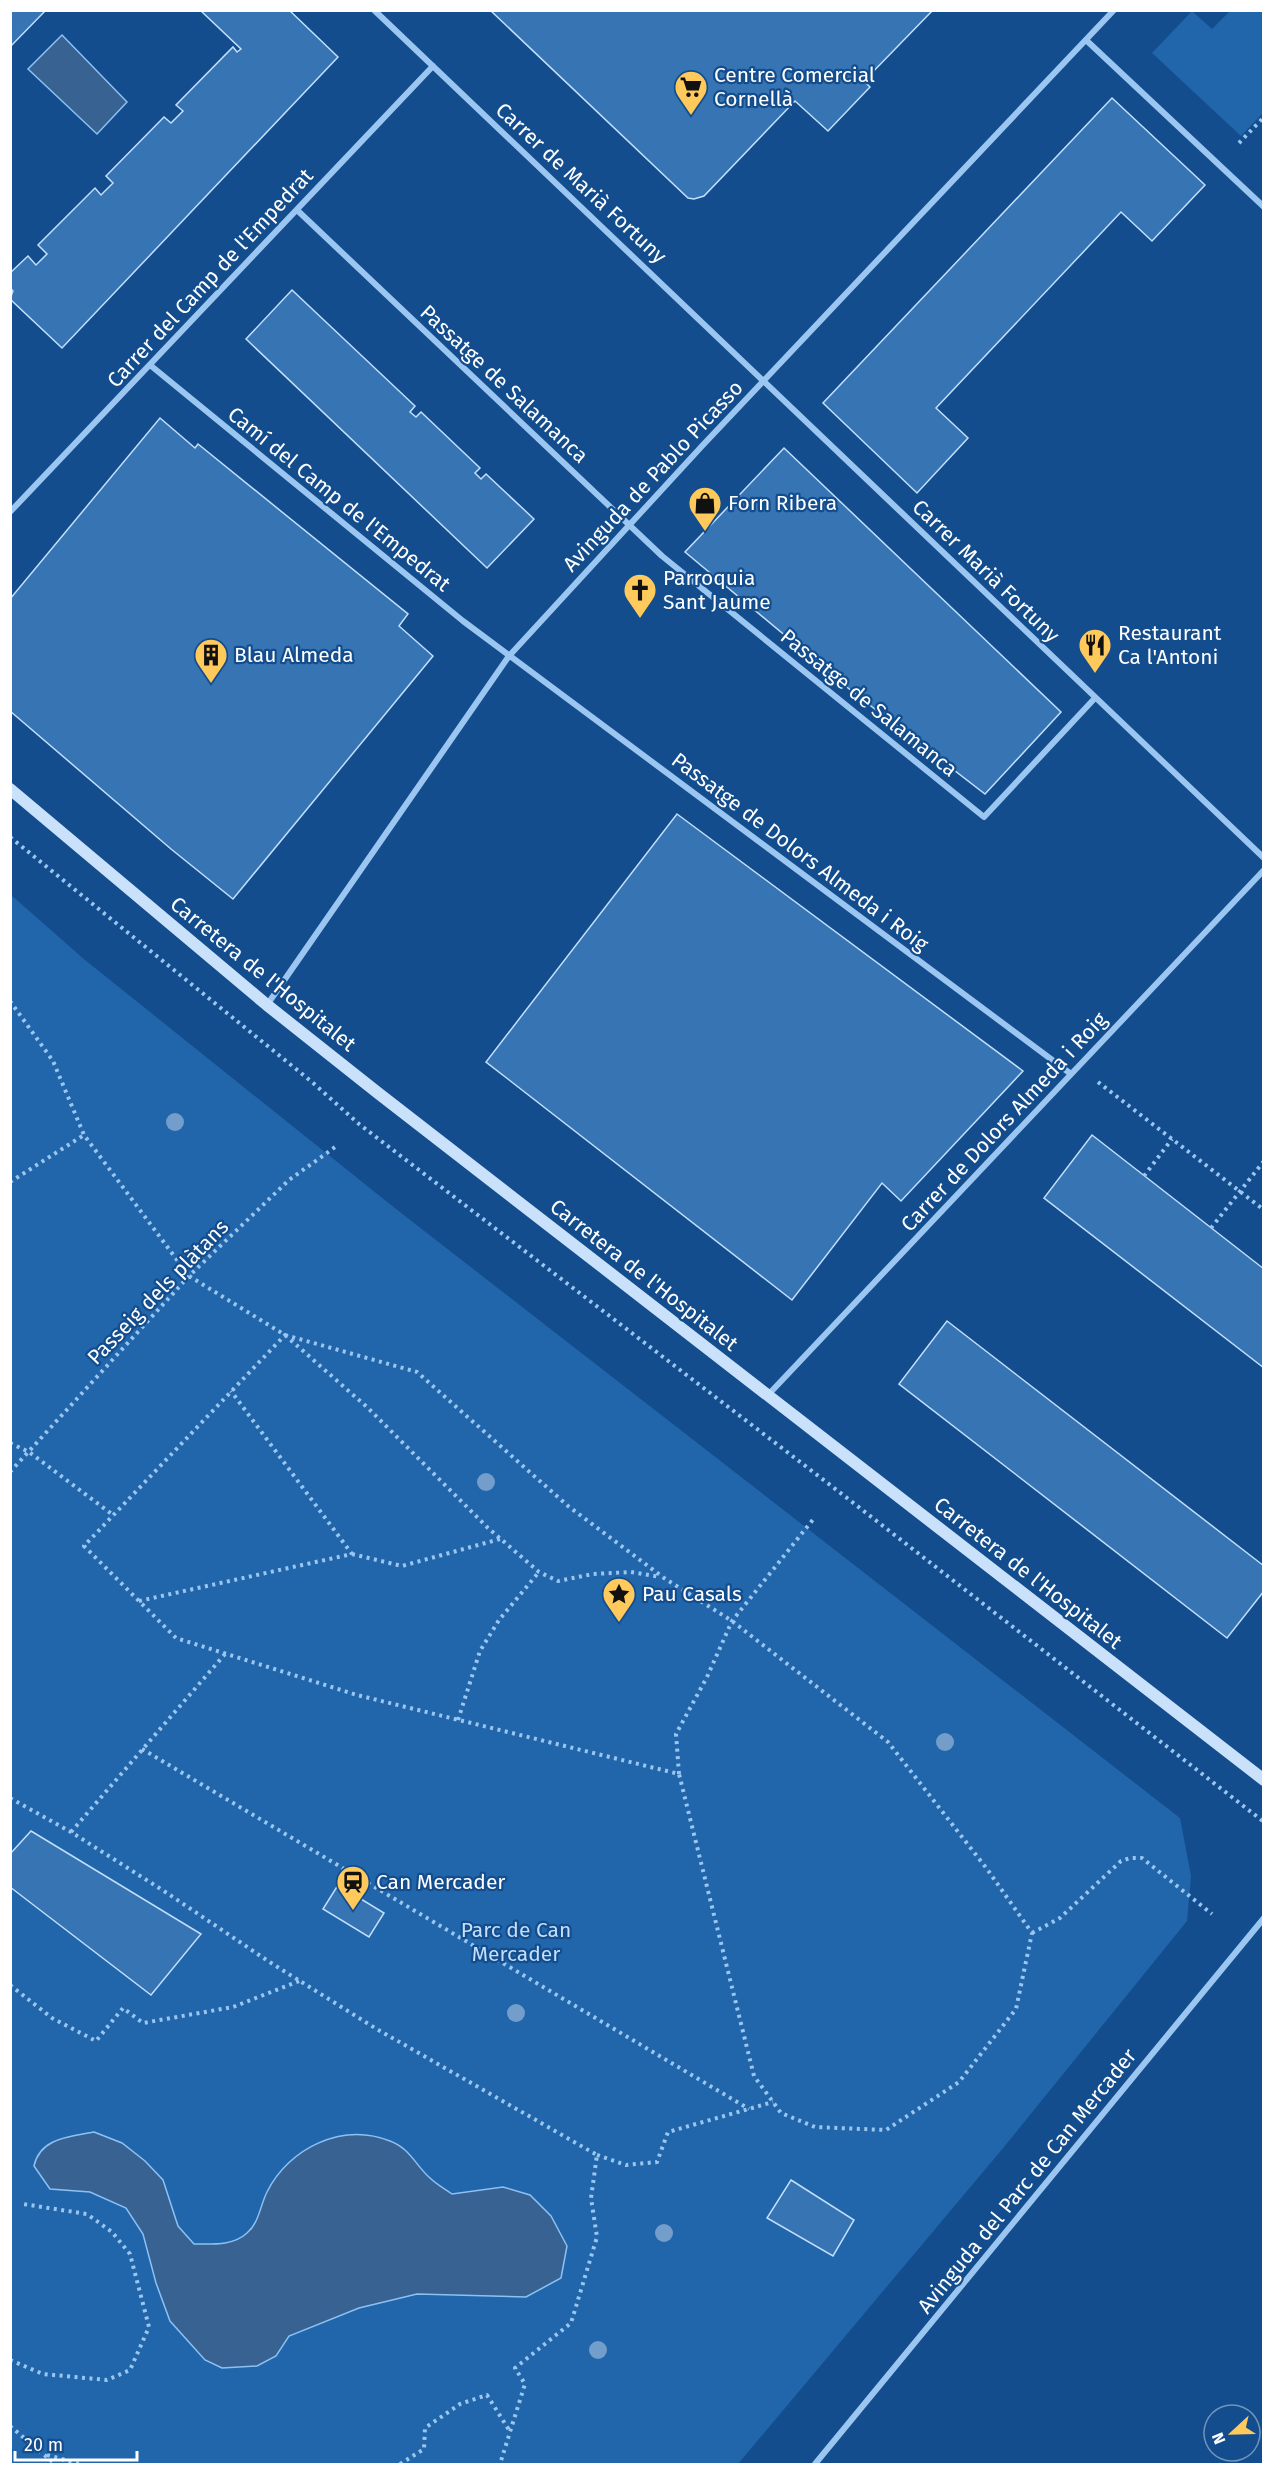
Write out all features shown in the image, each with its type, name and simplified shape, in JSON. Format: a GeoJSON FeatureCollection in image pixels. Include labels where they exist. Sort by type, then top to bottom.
{"type":"FeatureCollection","features":[{"type":"Feature","properties":{"kind":"main road","name":"Carretera de l'Hospitalet"},"geometry":{"type":"LineString","coordinates":[[10,789],[267,1005],[1263,1780]]}},
{"type":"Feature","properties":{"kind":"street","name":"Carrer de Marià Fortuny"},"geometry":{"type":"LineString","coordinates":[[374,10],[764,381]]}},
{"type":"Feature","properties":{"kind":"street","name":"Avinguda de Pablo Picasso"},"geometry":{"type":"LineString","coordinates":[[267,1005],[509,656],[629,525],[1114,10]]}},
{"type":"Feature","properties":{"kind":"street"},"geometry":{"type":"LineString","coordinates":[[1086,40],[1263,207]]}},
{"type":"Feature","properties":{"kind":"street","name":"Carrer del Camp de l'Empedrat"},"geometry":{"type":"LineString","coordinates":[[10,512],[433,66]]}},
{"type":"Feature","properties":{"kind":"street","name":"Passatge de Salamanca"},"geometry":{"type":"LineString","coordinates":[[297,210],[662,556],[984,817],[1095,698]]}},
{"type":"Feature","properties":{"kind":"street","name":"Camí del Camp de l'Empedrat"},"geometry":{"type":"LineString","coordinates":[[150,365],[509,656]]}},
{"type":"Feature","properties":{"kind":"street","name":"Carrer Marià Fortuny"},"geometry":{"type":"LineString","coordinates":[[764,381],[1263,858]]}},
{"type":"Feature","properties":{"kind":"street","name":"Passatge de Dolors Almeda i Roig"},"geometry":{"type":"LineString","coordinates":[[509,656],[1071,1074]]}},
{"type":"Feature","properties":{"kind":"street","name":"Carrer de Dolors Almeda i Roig"},"geometry":{"type":"LineString","coordinates":[[768,1395],[1263,870]]}},
{"type":"Feature","properties":{"kind":"street","name":"Avinguda del Parc de Can Mercader"},"geometry":{"type":"LineString","coordinates":[[815,2464],[1263,1918]]}},
{"type":"Feature","properties":{"kind":"path"},"geometry":{"type":"LineString","coordinates":[[1239,143],[1263,117]]}},
{"type":"Feature","properties":{"kind":"path"},"geometry":{"type":"LineString","coordinates":[[10,837],[312,1082],[358,1124],[838,1491],[1263,1821]]}},
{"type":"Feature","properties":{"kind":"path"},"geometry":{"type":"LineString","coordinates":[[10,1001],[53,1061],[84,1135],[189,1276],[285,1335],[368,1408],[500,1539],[539,1572],[558,1581],[594,1574],[631,1572],[664,1578]]}},
{"type":"Feature","properties":{"kind":"path"},"geometry":{"type":"LineString","coordinates":[[1092,1077],[1263,1210]]}},
{"type":"Feature","properties":{"kind":"path"},"geometry":{"type":"LineString","coordinates":[[10,1182],[84,1135]]}},
{"type":"Feature","properties":{"kind":"path"},"geometry":{"type":"LineString","coordinates":[[1144,1176],[1172,1139]]}},
{"type":"Feature","properties":{"kind":"path","name":"Passeig dels plàtans"},"geometry":{"type":"LineString","coordinates":[[10,1472],[189,1276],[289,1180],[338,1145]]}},
{"type":"Feature","properties":{"kind":"path"},"geometry":{"type":"LineString","coordinates":[[1211,1228],[1263,1161]]}},
{"type":"Feature","properties":{"kind":"path"},"geometry":{"type":"LineString","coordinates":[[285,1335],[84,1546],[176,1638],[357,1695],[679,1774]]}},
{"type":"Feature","properties":{"kind":"path"},"geometry":{"type":"LineString","coordinates":[[285,1335],[417,1372],[568,1506],[664,1578],[732,1621],[888,1742],[987,1869],[1032,1933],[1016,2009],[959,2082],[886,2130],[815,2127],[781,2113],[754,2076],[679,1774],[676,1734],[707,1677],[732,1621],[815,1517]]}},
{"type":"Feature","properties":{"kind":"path"},"geometry":{"type":"LineString","coordinates":[[231,1391],[352,1554]]}},
{"type":"Feature","properties":{"kind":"path"},"geometry":{"type":"LineString","coordinates":[[10,1443],[29,1452],[113,1515]]}},
{"type":"Feature","properties":{"kind":"path"},"geometry":{"type":"LineString","coordinates":[[138,1601],[352,1554],[402,1566],[500,1539]]}},
{"type":"Feature","properties":{"kind":"path"},"geometry":{"type":"LineString","coordinates":[[458,1720],[480,1651],[499,1620],[539,1572]]}},
{"type":"Feature","properties":{"kind":"path"},"geometry":{"type":"LineString","coordinates":[[71,1832],[225,1654]]}},
{"type":"Feature","properties":{"kind":"path"},"geometry":{"type":"LineString","coordinates":[[142,1749],[749,2109]]}},
{"type":"Feature","properties":{"kind":"path"},"geometry":{"type":"LineString","coordinates":[[10,1798],[71,1832],[375,2028],[597,2156],[626,2166],[657,2162],[668,2132],[773,2102]]}},
{"type":"Feature","properties":{"kind":"path"},"geometry":{"type":"LineString","coordinates":[[1032,1933],[1060,1918],[1121,1861],[1130,1858],[1142,1858],[1212,1914]]}},
{"type":"Feature","properties":{"kind":"path"},"geometry":{"type":"LineString","coordinates":[[10,1985],[52,2018],[96,2040],[123,2008],[143,2023],[233,2007],[300,1981]]}},
{"type":"Feature","properties":{"kind":"path"},"geometry":{"type":"LineString","coordinates":[[500,2464],[525,2384],[515,2368],[571,2323],[597,2237],[591,2198],[597,2156]]}},
{"type":"Feature","properties":{"kind":"path"},"geometry":{"type":"LineString","coordinates":[[10,2360],[43,2374],[107,2380],[130,2370],[149,2327],[130,2254],[112,2232],[87,2214],[23,2204]]}},
{"type":"Feature","properties":{"kind":"path"},"geometry":{"type":"LineString","coordinates":[[400,2464],[424,2449],[425,2428],[460,2404],[487,2395],[509,2431]]}},
{"type":"Feature","properties":{"kind":"path"},"geometry":{"type":"LineString","coordinates":[[10,2426],[55,2464]]}},
{"type":"Feature","properties":{"kind":"path"},"geometry":{"type":"LineString","coordinates":[[43,2454],[80,2464]]}},
{"type":"Feature","properties":{"kind":"green space"},"geometry":{"type":"Polygon","coordinates":[[[1192,11],[1212,29],[1230,11],[1263,11],[1263,113],[1241,136],[1152,53],[1192,11]]]}},
{"type":"Feature","properties":{"kind":"green space","name":"Parc de Can Mercader"},"geometry":{"type":"Polygon","coordinates":[[[11,895],[85,960],[396,1209],[1180,1818],[1191,1876],[1187,1921],[1004,2147],[738,2464],[11,2464],[11,895]]]}},
{"type":"Feature","properties":{"kind":"shaded area"},"geometry":{"type":"Polygon","coordinates":[[[62,35],[127,102],[97,134],[28,69],[62,35]]]}},
{"type":"Feature","properties":{"kind":"shaded area"},"geometry":{"type":"Polygon","coordinates":[[[94,2132],[122,2143],[145,2161],[163,2180],[178,2226],[194,2244],[229,2242],[247,2233],[254,2224],[267,2192],[277,2176],[303,2152],[319,2143],[336,2137],[354,2135],[372,2136],[390,2141],[403,2148],[430,2178],[452,2194],[503,2187],[530,2195],[551,2216],[567,2246],[561,2278],[526,2297],[417,2294],[359,2308],[289,2336],[276,2356],[257,2366],[222,2368],[205,2360],[170,2321],[156,2283],[143,2234],[126,2208],[90,2192],[50,2189],[34,2166],[37,2157],[49,2144],[57,2140],[94,2132]]]}},
{"type":"Feature","properties":{"kind":"building"},"geometry":{"type":"Polygon","coordinates":[[[10,10],[46,10],[10,47],[10,10]]]}},
{"type":"Feature","properties":{"kind":"building"},"geometry":{"type":"Polygon","coordinates":[[[200,10],[289,10],[338,57],[62,348],[10,299],[13,291],[10,288],[10,273],[28,256],[36,265],[47,254],[38,245],[95,188],[101,195],[113,183],[106,176],[164,117],[171,123],[183,111],[176,105],[233,47],[237,52],[241,49],[200,10]]]}},
{"type":"Feature","properties":{"kind":"building","name":"Centre Comercial Cornellà"},"geometry":{"type":"Polygon","coordinates":[[[490,10],[933,10],[864,81],[870,87],[828,131],[795,101],[704,196],[694,199],[688,198],[490,10]]]}},
{"type":"Feature","properties":{"kind":"building"},"geometry":{"type":"Polygon","coordinates":[[[1112,98],[1205,185],[1152,241],[1121,212],[936,408],[968,438],[917,493],[823,403],[1112,98]]]}},
{"type":"Feature","properties":{"kind":"building"},"geometry":{"type":"Polygon","coordinates":[[[292,290],[415,406],[410,412],[416,417],[421,412],[480,468],[475,473],[481,479],[486,474],[534,519],[487,568],[246,339],[292,290]]]}},
{"type":"Feature","properties":{"kind":"building","name":"Blau Almeda"},"geometry":{"type":"Polygon","coordinates":[[[160,418],[195,448],[198,444],[408,614],[399,626],[433,656],[233,899],[10,711],[10,599],[160,418]]]}},
{"type":"Feature","properties":{"kind":"building"},"geometry":{"type":"Polygon","coordinates":[[[784,448],[1061,712],[985,794],[854,693],[685,552],[784,448]]]}},
{"type":"Feature","properties":{"kind":"building"},"geometry":{"type":"Polygon","coordinates":[[[677,814],[1023,1071],[901,1201],[882,1183],[792,1300],[486,1062],[677,814]]]}},
{"type":"Feature","properties":{"kind":"building"},"geometry":{"type":"Polygon","coordinates":[[[1092,1135],[1264,1269],[1264,1368],[1044,1198],[1092,1135]]]}},
{"type":"Feature","properties":{"kind":"building"},"geometry":{"type":"Polygon","coordinates":[[[947,1321],[1264,1566],[1264,1591],[1227,1638],[899,1384],[947,1321]]]}},
{"type":"Feature","properties":{"kind":"building"},"geometry":{"type":"Polygon","coordinates":[[[31,1831],[201,1934],[151,1995],[10,1887],[10,1854],[31,1831]]]}},
{"type":"Feature","properties":{"kind":"building","name":"Can Mercader"},"geometry":{"type":"Polygon","coordinates":[[[338,1885],[384,1913],[369,1937],[323,1909],[338,1885]]]}},
{"type":"Feature","properties":{"kind":"building"},"geometry":{"type":"Polygon","coordinates":[[[791,2180],[854,2220],[833,2256],[767,2218],[791,2180]]]}},
{"type":"Feature","properties":{"kind":"place","name":"Centre Comercial Cornellà"},"geometry":{"type":"Point","coordinates":[691,116]}},
{"type":"Feature","properties":{"kind":"place","name":"Forn Ribera"},"geometry":{"type":"Point","coordinates":[705,532]}},
{"type":"Feature","properties":{"kind":"place","name":"Parroquia Sant Jaume"},"geometry":{"type":"Point","coordinates":[640,619]}},
{"type":"Feature","properties":{"kind":"place","name":"Restaurant Ca l'Antoni"},"geometry":{"type":"Point","coordinates":[1095,674]}},
{"type":"Feature","properties":{"kind":"place","name":"Blau Almeda"},"geometry":{"type":"Point","coordinates":[211,684]}},
{"type":"Feature","properties":{"kind":"place","name":"Pau Casals"},"geometry":{"type":"Point","coordinates":[619,1623]}},
{"type":"Feature","properties":{"kind":"place","name":"Can Mercader"},"geometry":{"type":"Point","coordinates":[353,1911]}}]}
